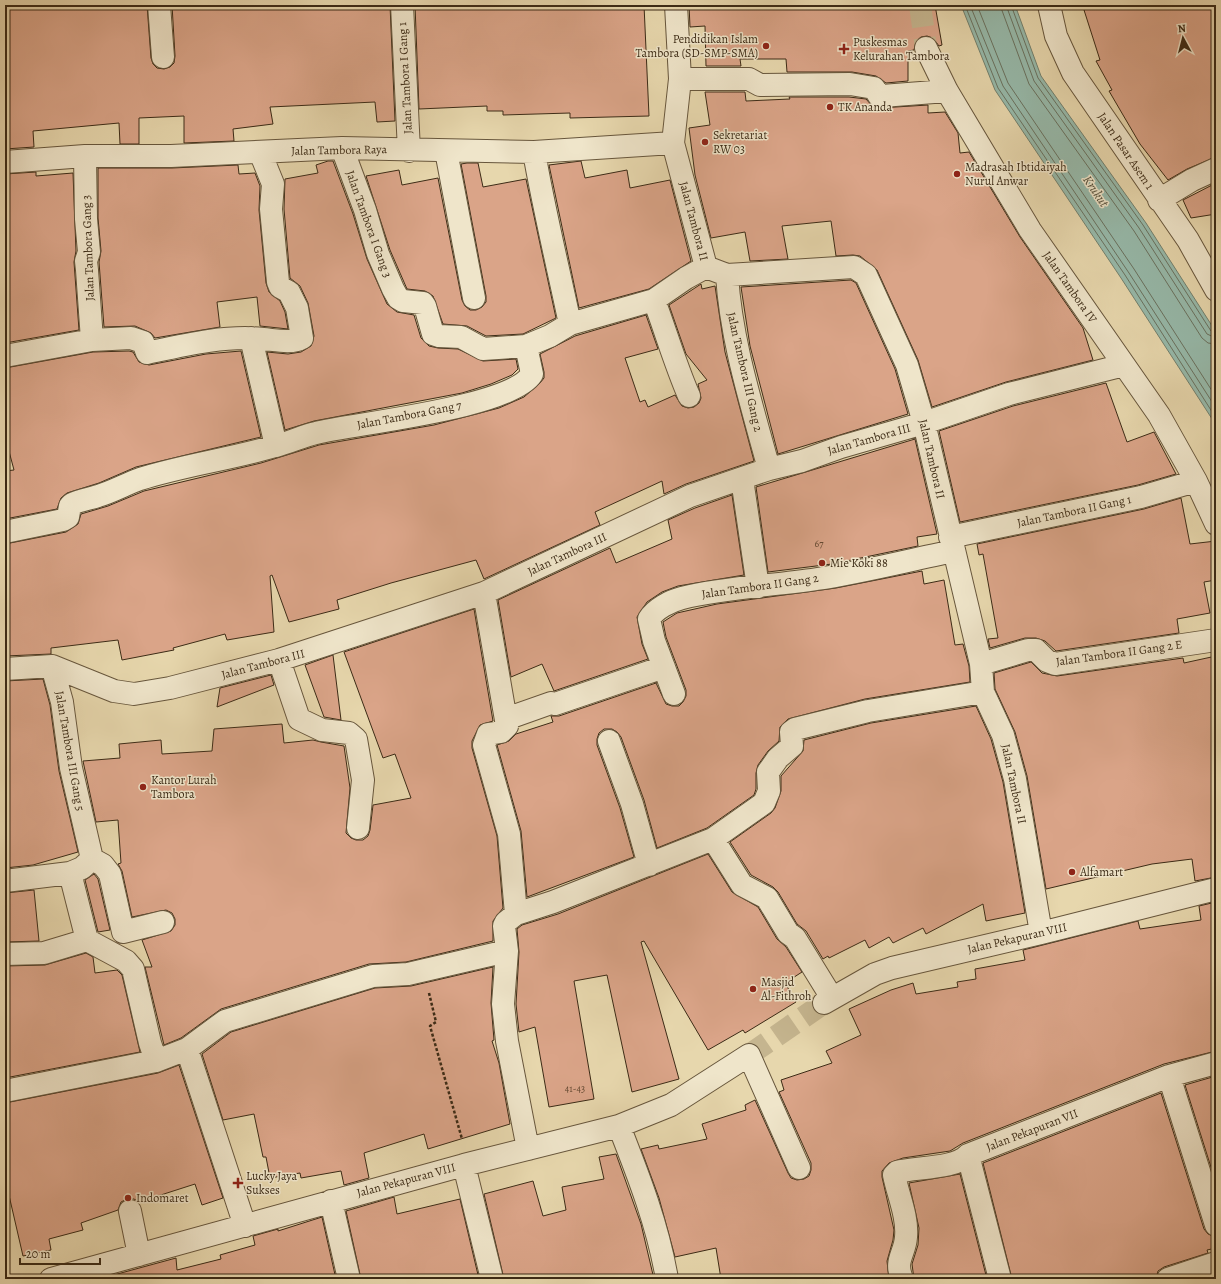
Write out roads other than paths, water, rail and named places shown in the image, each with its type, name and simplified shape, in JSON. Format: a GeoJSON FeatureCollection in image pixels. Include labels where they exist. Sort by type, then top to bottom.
{"type":"FeatureCollection","features":[{"type":"Feature","properties":{"kind":"street"},"geometry":{"type":"LineString","coordinates":[[159,5],[163,57]]}},
{"type":"Feature","properties":{"kind":"street","name":"Jalan Tambora I Gang 1"},"geometry":{"type":"LineString","coordinates":[[402,5],[409,150]]}},
{"type":"Feature","properties":{"kind":"street"},"geometry":{"type":"LineString","coordinates":[[673,144],[680,79],[676,5]]}},
{"type":"Feature","properties":{"kind":"street","name":"Jalan Pasar Asem 1"},"geometry":{"type":"LineString","coordinates":[[1050,5],[1056,36],[1073,73],[1188,240],[1216,290]]}},
{"type":"Feature","properties":{"kind":"street","name":"Jalan Tambora IV"},"geometry":{"type":"LineString","coordinates":[[926,48],[947,91],[1030,230],[1159,415],[1196,481],[1216,524]]}},
{"type":"Feature","properties":{"kind":"street"},"geometry":{"type":"LineString","coordinates":[[680,79],[749,79],[760,85],[850,84],[874,88],[878,96],[947,91]]}},
{"type":"Feature","properties":{"kind":"street","name":"Jalan Tambora Raya"},"geometry":{"type":"LineString","coordinates":[[5,162],[85,156],[171,156],[342,148],[534,152],[673,144]]}},
{"type":"Feature","properties":{"kind":"street","name":"Jalan Tambora II"},"geometry":{"type":"LineString","coordinates":[[673,144],[706,267],[727,275],[854,267],[866,275],[907,365],[924,423],[981,664],[983,692],[1003,735],[1015,779],[1041,933]]}},
{"type":"Feature","properties":{"kind":"street","name":"Jalan Tambora I Gang 3"},"geometry":{"type":"LineString","coordinates":[[342,148],[365,210],[378,254],[398,298],[403,301],[423,303],[426,306],[433,334],[439,336],[461,337],[483,349],[526,346]]}},
{"type":"Feature","properties":{"kind":"street"},"geometry":{"type":"LineString","coordinates":[[446,151],[474,298]]}},
{"type":"Feature","properties":{"kind":"street"},"geometry":{"type":"LineString","coordinates":[[5,356],[92,340],[131,338],[143,342],[148,353],[180,346],[251,338],[295,340],[302,338],[296,308],[289,292],[280,287],[278,282],[271,209],[273,184],[260,152]]}},
{"type":"Feature","properties":{"kind":"street"},"geometry":{"type":"LineString","coordinates":[[534,152],[542,200],[556,254],[570,324]]}},
{"type":"Feature","properties":{"kind":"street","name":"Jalan Tambora Gang 3"},"geometry":{"type":"LineString","coordinates":[[85,156],[86,219],[89,252],[86,261],[86,270],[92,340]]}},
{"type":"Feature","properties":{"kind":"street"},"geometry":{"type":"LineString","coordinates":[[1159,200],[1192,180],[1216,169]]}},
{"type":"Feature","properties":{"kind":"street"},"geometry":{"type":"LineString","coordinates":[[526,346],[550,336],[570,324],[654,300],[686,278],[706,267]]}},
{"type":"Feature","properties":{"kind":"street","name":"Jalan Tambora III Gang 2"},"geometry":{"type":"LineString","coordinates":[[727,275],[731,310],[740,357],[769,469]]}},
{"type":"Feature","properties":{"kind":"street"},"geometry":{"type":"LineString","coordinates":[[654,300],[666,331],[676,366],[689,396]]}},
{"type":"Feature","properties":{"kind":"street"},"geometry":{"type":"LineString","coordinates":[[251,338],[276,446]]}},
{"type":"Feature","properties":{"kind":"street","name":"Jalan Tambora Gang 7"},"geometry":{"type":"LineString","coordinates":[[5,532],[63,520],[68,517],[70,506],[72,504],[140,480],[276,446],[315,433],[367,423],[398,420],[457,407],[497,395],[523,384],[532,374],[526,346]]}},
{"type":"Feature","properties":{"kind":"street","name":"Jalan Tambora III"},"geometry":{"type":"LineString","coordinates":[[5,669],[52,666],[114,691],[134,694],[170,688],[279,660],[484,593],[690,496],[769,469],[802,461],[834,449],[924,423],[1009,394],[1124,365]]}},
{"type":"Feature","properties":{"kind":"street"},"geometry":{"type":"LineString","coordinates":[[742,479],[758,587]]}},
{"type":"Feature","properties":{"kind":"street","name":"Jalan Tambora II Gang 1"},"geometry":{"type":"LineString","coordinates":[[952,544],[1141,497],[1196,481]]}},
{"type":"Feature","properties":{"kind":"street","name":"Jalan Tambora II Gang 2"},"geometry":{"type":"LineString","coordinates":[[674,694],[654,641],[649,619],[652,614],[668,603],[680,598],[819,579],[952,544]]}},
{"type":"Feature","properties":{"kind":"street"},"geometry":{"type":"LineString","coordinates":[[484,593],[507,726],[504,731],[488,734],[484,745],[508,834],[516,914]]}},
{"type":"Feature","properties":{"kind":"street","name":"Jalan Tambora II Gang 2 E"},"geometry":{"type":"LineString","coordinates":[[981,664],[1028,650],[1036,650],[1047,661],[1055,664],[1216,640]]}},
{"type":"Feature","properties":{"kind":"street"},"geometry":{"type":"LineString","coordinates":[[279,660],[299,719],[322,730],[349,733],[356,739],[363,780],[358,828]]}},
{"type":"Feature","properties":{"kind":"street","name":"Jalan Tambora III Gang 5"},"geometry":{"type":"LineString","coordinates":[[52,666],[62,702],[71,768],[92,859]]}},
{"type":"Feature","properties":{"kind":"street"},"geometry":{"type":"LineString","coordinates":[[506,719],[664,667]]}},
{"type":"Feature","properties":{"kind":"street"},"geometry":{"type":"LineString","coordinates":[[528,1149],[507,1041],[503,1004],[507,951],[504,926],[506,922],[516,914],[553,902],[713,839],[764,804],[769,791],[768,772],[778,758],[792,746],[791,732],[795,729],[868,711],[983,692]]}},
{"type":"Feature","properties":{"kind":"street"},"geometry":{"type":"LineString","coordinates":[[609,741],[632,804],[650,865]]}},
{"type":"Feature","properties":{"kind":"street","name":"Jalan Pekapuran VIII"},"geometry":{"type":"LineString","coordinates":[[713,839],[742,885],[767,898],[788,933],[795,938],[828,1000],[875,974],[892,968],[1041,933],[1216,889]]}},
{"type":"Feature","properties":{"kind":"street"},"geometry":{"type":"LineString","coordinates":[[5,881],[8,882],[70,873],[82,868],[92,859],[103,865],[110,874],[123,932],[163,922]]}},
{"type":"Feature","properties":{"kind":"street"},"geometry":{"type":"LineString","coordinates":[[70,873],[87,940]]}},
{"type":"Feature","properties":{"kind":"street"},"geometry":{"type":"LineString","coordinates":[[5,954],[44,953],[87,940],[126,961],[133,969],[150,1043],[156,1061]]}},
{"type":"Feature","properties":{"kind":"street"},"geometry":{"type":"LineString","coordinates":[[5,1091],[156,1061],[187,1049],[225,1021],[373,976],[408,974],[507,951]]}},
{"type":"Feature","properties":{"kind":"street"},"geometry":{"type":"LineString","coordinates":[[187,1049],[245,1226]]}},
{"type":"Feature","properties":{"kind":"street","name":"Jalan Pekapuran VIII"},"geometry":{"type":"LineString","coordinates":[[51,1279],[331,1201],[464,1155],[528,1149],[619,1126],[671,1105],[749,1055],[798,1168]]}},
{"type":"Feature","properties":{"kind":"street","name":"Jalan Pekapuran VII"},"geometry":{"type":"LineString","coordinates":[[902,1279],[898,1262],[906,1236],[904,1217],[894,1175],[897,1172],[950,1164],[964,1160],[968,1155],[1169,1076],[1216,1063]]}},
{"type":"Feature","properties":{"kind":"street"},"geometry":{"type":"LineString","coordinates":[[1169,1076],[1216,1225]]}},
{"type":"Feature","properties":{"kind":"street"},"geometry":{"type":"LineString","coordinates":[[619,1126],[649,1202],[668,1279]]}},
{"type":"Feature","properties":{"kind":"street"},"geometry":{"type":"LineString","coordinates":[[464,1155],[492,1279]]}},
{"type":"Feature","properties":{"kind":"street"},"geometry":{"type":"LineString","coordinates":[[968,1155],[1000,1279]]}},
{"type":"Feature","properties":{"kind":"street"},"geometry":{"type":"LineString","coordinates":[[331,1201],[349,1279]]}},
{"type":"Feature","properties":{"kind":"street"},"geometry":{"type":"LineString","coordinates":[[130,1211],[139,1255]]}},
{"type":"Feature","properties":{"kind":"street"},"geometry":{"type":"LineString","coordinates":[[1168,1279],[1216,1262]]}},
{"type":"Feature","properties":{"kind":"water","name":"Krukut"},"geometry":{"type":"Polygon","coordinates":[[[961,5],[1015,5],[1041,76],[1146,223],[1216,332],[1216,425],[1121,278],[995,90],[961,5]]]}},
{"type":"Feature","properties":{"kind":"tunnel"},"geometry":{"type":"LineString","coordinates":[[920,5],[926,48]]}},
{"type":"Feature","properties":{"kind":"tunnel"},"geometry":{"type":"LineString","coordinates":[[749,1055],[824,1003]]}},
{"type":"Feature","properties":{"kind":"place","name":"Pendidikan Islam Tambora (SD-SMP-SMA)"},"geometry":{"type":"Point","coordinates":[766,46]}},
{"type":"Feature","properties":{"kind":"place","name":"Puskesmas Kelurahan Tambora"},"geometry":{"type":"Point","coordinates":[844,49]}},
{"type":"Feature","properties":{"kind":"place","name":"TK Ananda"},"geometry":{"type":"Point","coordinates":[830,107]}},
{"type":"Feature","properties":{"kind":"place","name":"Sekretariat RW 03"},"geometry":{"type":"Point","coordinates":[705,142]}},
{"type":"Feature","properties":{"kind":"place","name":"Madrasah Ibtidaiyah Nurul Anwar"},"geometry":{"type":"Point","coordinates":[957,174]}},
{"type":"Feature","properties":{"kind":"place","name":"Mie Koki 88"},"geometry":{"type":"Point","coordinates":[822,563]}},
{"type":"Feature","properties":{"kind":"place","name":"Kantor Lurah Tambora"},"geometry":{"type":"Point","coordinates":[143,787]}},
{"type":"Feature","properties":{"kind":"place","name":"Alfamart"},"geometry":{"type":"Point","coordinates":[1072,872]}},
{"type":"Feature","properties":{"kind":"place","name":"Masjid Al-Fithroh"},"geometry":{"type":"Point","coordinates":[753,989]}},
{"type":"Feature","properties":{"kind":"place","name":"Lucky Jaya Sukses"},"geometry":{"type":"Point","coordinates":[238,1183]}},
{"type":"Feature","properties":{"kind":"place","name":"Indomaret"},"geometry":{"type":"Point","coordinates":[128,1198]}}]}
